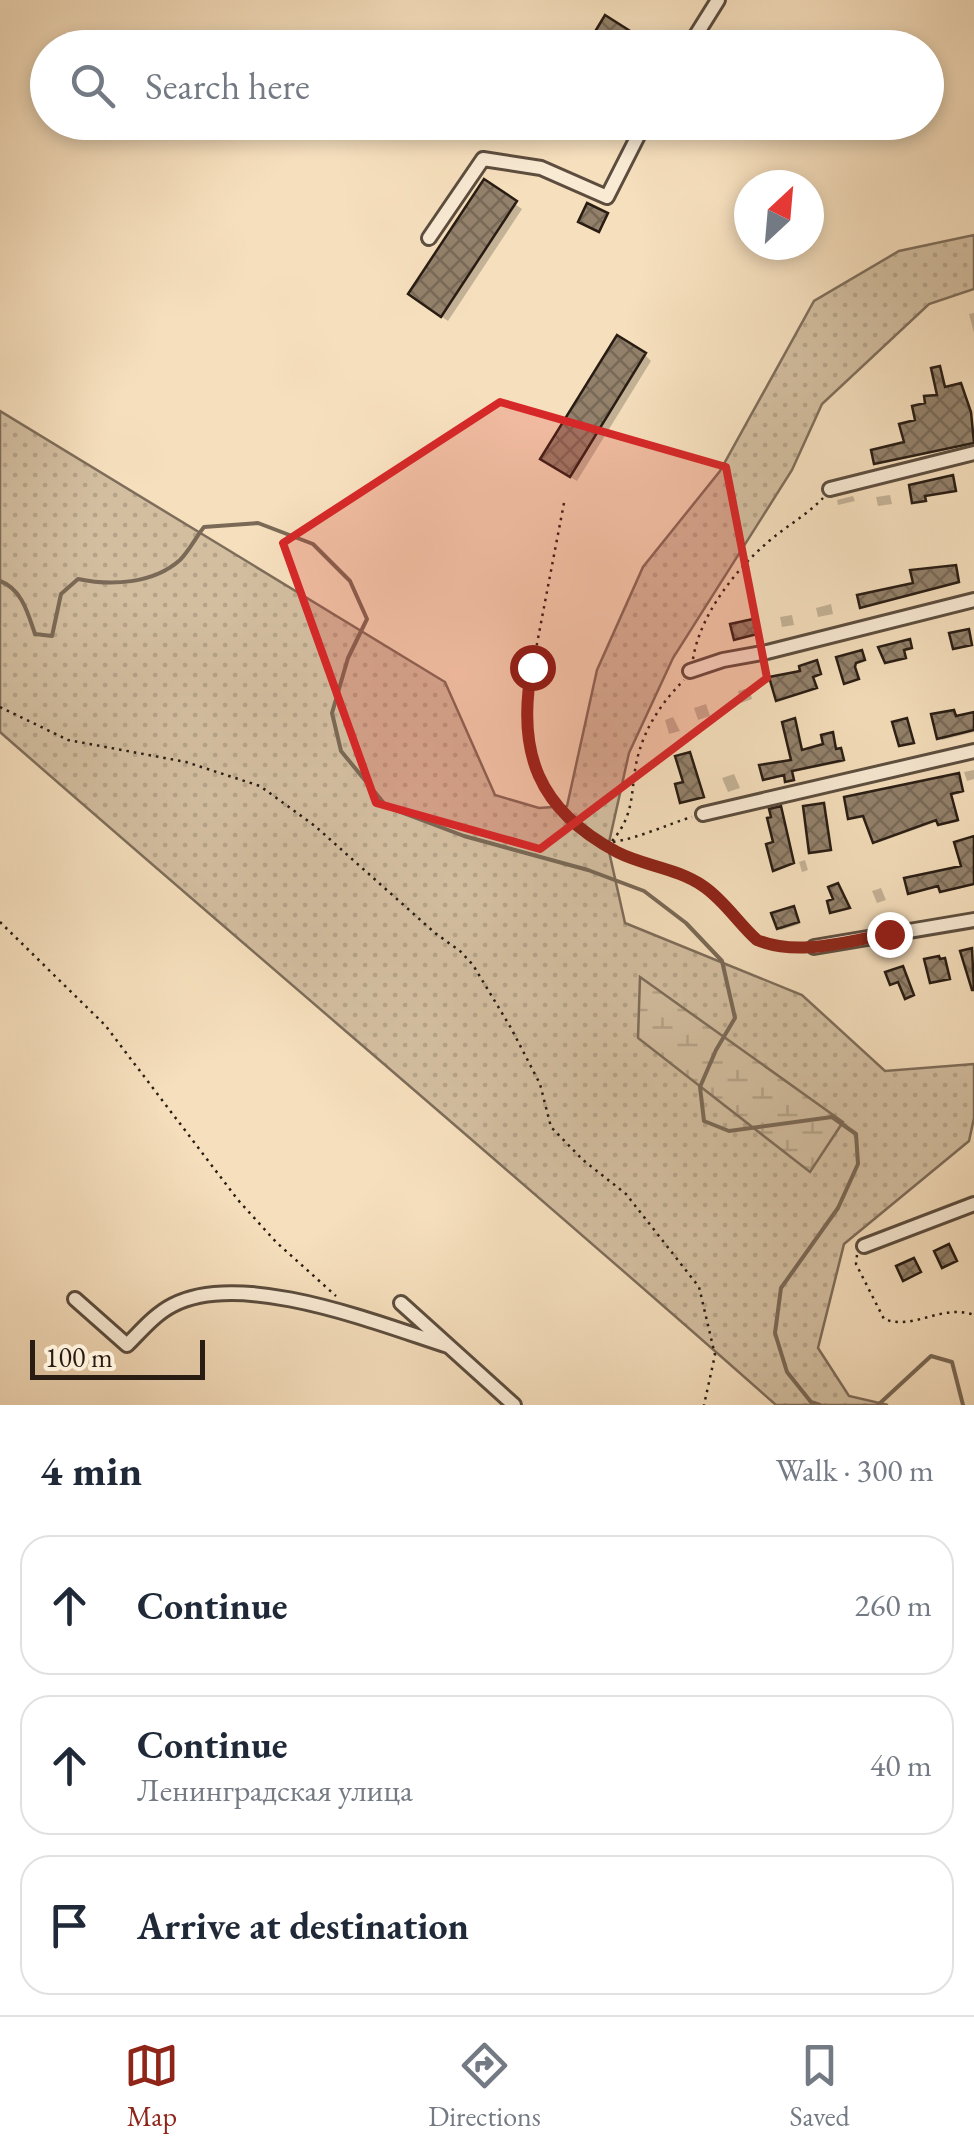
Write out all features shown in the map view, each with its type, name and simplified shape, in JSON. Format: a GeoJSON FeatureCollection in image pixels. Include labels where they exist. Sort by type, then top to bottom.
{"type":"FeatureCollection","features":[{"type":"Feature","properties":{"kind":"street"},"geometry":{"type":"LineString","coordinates":[[699,30],[718,0]]}},
{"type":"Feature","properties":{"kind":"street"},"geometry":{"type":"LineString","coordinates":[[429,238],[483,159],[541,168],[607,197],[637,140]]}},
{"type":"Feature","properties":{"kind":"street"},"geometry":{"type":"LineString","coordinates":[[830,489],[974,454]]}},
{"type":"Feature","properties":{"kind":"street"},"geometry":{"type":"LineString","coordinates":[[690,671],[974,600]]}},
{"type":"Feature","properties":{"kind":"street"},"geometry":{"type":"LineString","coordinates":[[703,814],[974,751]]}},
{"type":"Feature","properties":{"kind":"street"},"geometry":{"type":"LineString","coordinates":[[814,948],[974,920]]}},
{"type":"Feature","properties":{"kind":"street"},"geometry":{"type":"LineString","coordinates":[[864,1246],[974,1204]]}},
{"type":"Feature","properties":{"kind":"street"},"geometry":{"type":"LineString","coordinates":[[75,1299],[127,1345],[172,1305],[210,1295],[235,1294],[325,1307],[448,1346]]}},
{"type":"Feature","properties":{"kind":"street"},"geometry":{"type":"LineString","coordinates":[[401,1303],[514,1405]]}},
{"type":"Feature","properties":{"kind":"path"},"geometry":{"type":"LineString","coordinates":[[564,503],[526,701],[526,732],[548,796],[587,834],[618,852],[704,886],[757,940],[814,948]]}},
{"type":"Feature","properties":{"kind":"path"},"geometry":{"type":"LineString","coordinates":[[0,707],[68,740],[186,762],[260,786],[315,826],[434,934],[460,951],[474,965],[512,1028],[540,1084],[551,1127],[626,1194],[699,1287],[714,1355],[704,1405]]}},
{"type":"Feature","properties":{"kind":"path"},"geometry":{"type":"LineString","coordinates":[[603,842],[622,840],[703,814]]}},
{"type":"Feature","properties":{"kind":"path"},"geometry":{"type":"LineString","coordinates":[[0,922],[105,1025],[238,1200],[276,1242],[337,1297]]}},
{"type":"Feature","properties":{"kind":"path"},"geometry":{"type":"LineString","coordinates":[[864,1246],[858,1252],[856,1264],[884,1319],[899,1323],[953,1311],[974,1315]]}},
{"type":"Feature","properties":{"kind":"highlighted area"},"geometry":{"type":"Polygon","coordinates":[[[500,402],[726,467],[767,678],[540,849],[376,803],[283,543],[500,402]]]}},
{"type":"Feature","properties":{"kind":"green space"},"geometry":{"type":"Polygon","coordinates":[[[974,235],[974,289],[929,304],[822,404],[792,470],[673,658],[629,753],[608,847],[625,923],[802,995],[885,1071],[974,1064],[974,1118],[969,1141],[844,1244],[818,1348],[849,1396],[888,1405],[776,1405],[0,732],[0,411],[445,682],[495,795],[539,808],[567,806],[597,670],[643,567],[720,471],[814,301],[899,251],[974,235]]]}},
{"type":"Feature","properties":{"kind":"green space"},"geometry":{"type":"Polygon","coordinates":[[[640,977],[843,1122],[810,1172],[638,1038],[640,977]]]}},
{"type":"Feature","properties":{"kind":"building"},"geometry":{"type":"Polygon","coordinates":[[[605,15],[628,30],[596,30],[605,15]]]}},
{"type":"Feature","properties":{"kind":"building"},"geometry":{"type":"Polygon","coordinates":[[[484,179],[517,201],[441,317],[408,294],[484,179]]]}},
{"type":"Feature","properties":{"kind":"building"},"geometry":{"type":"Polygon","coordinates":[[[587,203],[608,213],[599,232],[578,222],[587,203]]]}},
{"type":"Feature","properties":{"kind":"building"},"geometry":{"type":"Polygon","coordinates":[[[617,335],[646,353],[570,477],[540,459],[617,335]]]}},
{"type":"Feature","properties":{"kind":"building"},"geometry":{"type":"Polygon","coordinates":[[[940,366],[945,387],[961,383],[971,412],[974,443],[874,464],[871,450],[904,442],[899,424],[915,420],[912,406],[925,403],[924,396],[937,395],[931,368],[940,366]]]}},
{"type":"Feature","properties":{"kind":"building"},"geometry":{"type":"Polygon","coordinates":[[[953,475],[956,491],[925,496],[926,501],[912,503],[909,485],[953,475]]]}},
{"type":"Feature","properties":{"kind":"building"},"geometry":{"type":"Polygon","coordinates":[[[956,565],[959,582],[860,608],[857,595],[913,583],[910,570],[956,565]]]}},
{"type":"Feature","properties":{"kind":"building"},"geometry":{"type":"Polygon","coordinates":[[[753,619],[757,634],[734,640],[730,624],[753,619]]]}},
{"type":"Feature","properties":{"kind":"building"},"geometry":{"type":"Polygon","coordinates":[[[969,629],[972,645],[953,649],[949,633],[969,629]]]}},
{"type":"Feature","properties":{"kind":"building"},"geometry":{"type":"Polygon","coordinates":[[[910,639],[912,648],[904,650],[906,658],[885,663],[878,647],[910,639]]]}},
{"type":"Feature","properties":{"kind":"building"},"geometry":{"type":"Polygon","coordinates":[[[862,650],[865,660],[855,667],[859,679],[844,684],[836,657],[862,650]]]}},
{"type":"Feature","properties":{"kind":"building"},"geometry":{"type":"Polygon","coordinates":[[[817,660],[821,674],[813,677],[817,688],[776,701],[769,677],[800,671],[799,666],[817,660]]]}},
{"type":"Feature","properties":{"kind":"building"},"geometry":{"type":"Polygon","coordinates":[[[954,710],[956,716],[974,712],[974,730],[937,739],[931,714],[954,710]]]}},
{"type":"Feature","properties":{"kind":"building"},"geometry":{"type":"Polygon","coordinates":[[[795,718],[802,750],[823,744],[821,735],[833,732],[836,749],[841,748],[844,760],[792,771],[794,780],[785,782],[784,775],[763,780],[759,765],[791,760],[782,722],[795,718]]]}},
{"type":"Feature","properties":{"kind":"building"},"geometry":{"type":"Polygon","coordinates":[[[907,718],[914,743],[899,746],[892,722],[907,718]]]}},
{"type":"Feature","properties":{"kind":"building"},"geometry":{"type":"Polygon","coordinates":[[[690,752],[704,797],[680,803],[675,784],[683,782],[675,756],[690,752]]]}},
{"type":"Feature","properties":{"kind":"building"},"geometry":{"type":"Polygon","coordinates":[[[959,773],[963,791],[951,794],[958,820],[938,825],[936,820],[873,843],[863,816],[848,819],[844,797],[959,773]]]}},
{"type":"Feature","properties":{"kind":"building"},"geometry":{"type":"Polygon","coordinates":[[[824,803],[831,850],[809,853],[803,806],[824,803]]]}},
{"type":"Feature","properties":{"kind":"building"},"geometry":{"type":"Polygon","coordinates":[[[781,806],[794,863],[773,871],[766,844],[773,842],[767,818],[771,817],[769,809],[781,806]]]}},
{"type":"Feature","properties":{"kind":"building"},"geometry":{"type":"Polygon","coordinates":[[[974,836],[974,884],[940,892],[938,886],[908,894],[904,878],[961,866],[954,842],[974,836]]]}},
{"type":"Feature","properties":{"kind":"building"},"geometry":{"type":"Polygon","coordinates":[[[838,883],[850,908],[830,913],[827,901],[833,899],[828,887],[838,883]]]}},
{"type":"Feature","properties":{"kind":"building"},"geometry":{"type":"Polygon","coordinates":[[[794,906],[799,922],[777,929],[771,913],[794,906]]]}},
{"type":"Feature","properties":{"kind":"building"},"geometry":{"type":"Polygon","coordinates":[[[972,948],[974,990],[960,951],[972,948]]]}},
{"type":"Feature","properties":{"kind":"building"},"geometry":{"type":"Polygon","coordinates":[[[945,958],[950,979],[930,983],[924,959],[945,958]]]}},
{"type":"Feature","properties":{"kind":"building"},"geometry":{"type":"Polygon","coordinates":[[[903,966],[914,995],[905,999],[898,982],[890,985],[885,972],[903,966]]]}},
{"type":"Feature","properties":{"kind":"building"},"geometry":{"type":"Polygon","coordinates":[[[949,1244],[957,1261],[942,1268],[934,1251],[949,1244]]]}},
{"type":"Feature","properties":{"kind":"building"},"geometry":{"type":"Polygon","coordinates":[[[914,1258],[921,1272],[903,1281],[896,1266],[914,1258]]]}},
{"type":"Feature","properties":{"kind":"waterway"},"geometry":{"type":"LineString","coordinates":[[0,581],[19,596],[35,634],[52,636],[61,594],[78,579],[118,582],[145,578],[180,560],[204,527],[258,523],[313,544],[350,581],[367,619],[348,658],[332,713],[341,751],[387,807],[464,836],[588,870],[644,891],[686,923],[722,961],[735,1018],[700,1087],[704,1121],[729,1131],[832,1117],[856,1134],[858,1164],[838,1208],[781,1288],[775,1333],[787,1372],[811,1402],[820,1405]]}},
{"type":"Feature","properties":{"kind":"waterway"},"geometry":{"type":"LineString","coordinates":[[878,1405],[931,1356],[952,1362],[963,1405]]}},
{"type":"Feature","properties":{"kind":"route"},"geometry":{"type":"LineString","coordinates":[[532,667],[526,701],[530,752],[548,796],[587,834],[618,852],[704,886],[742,926],[766,944],[814,948],[889,934]]}}]}
